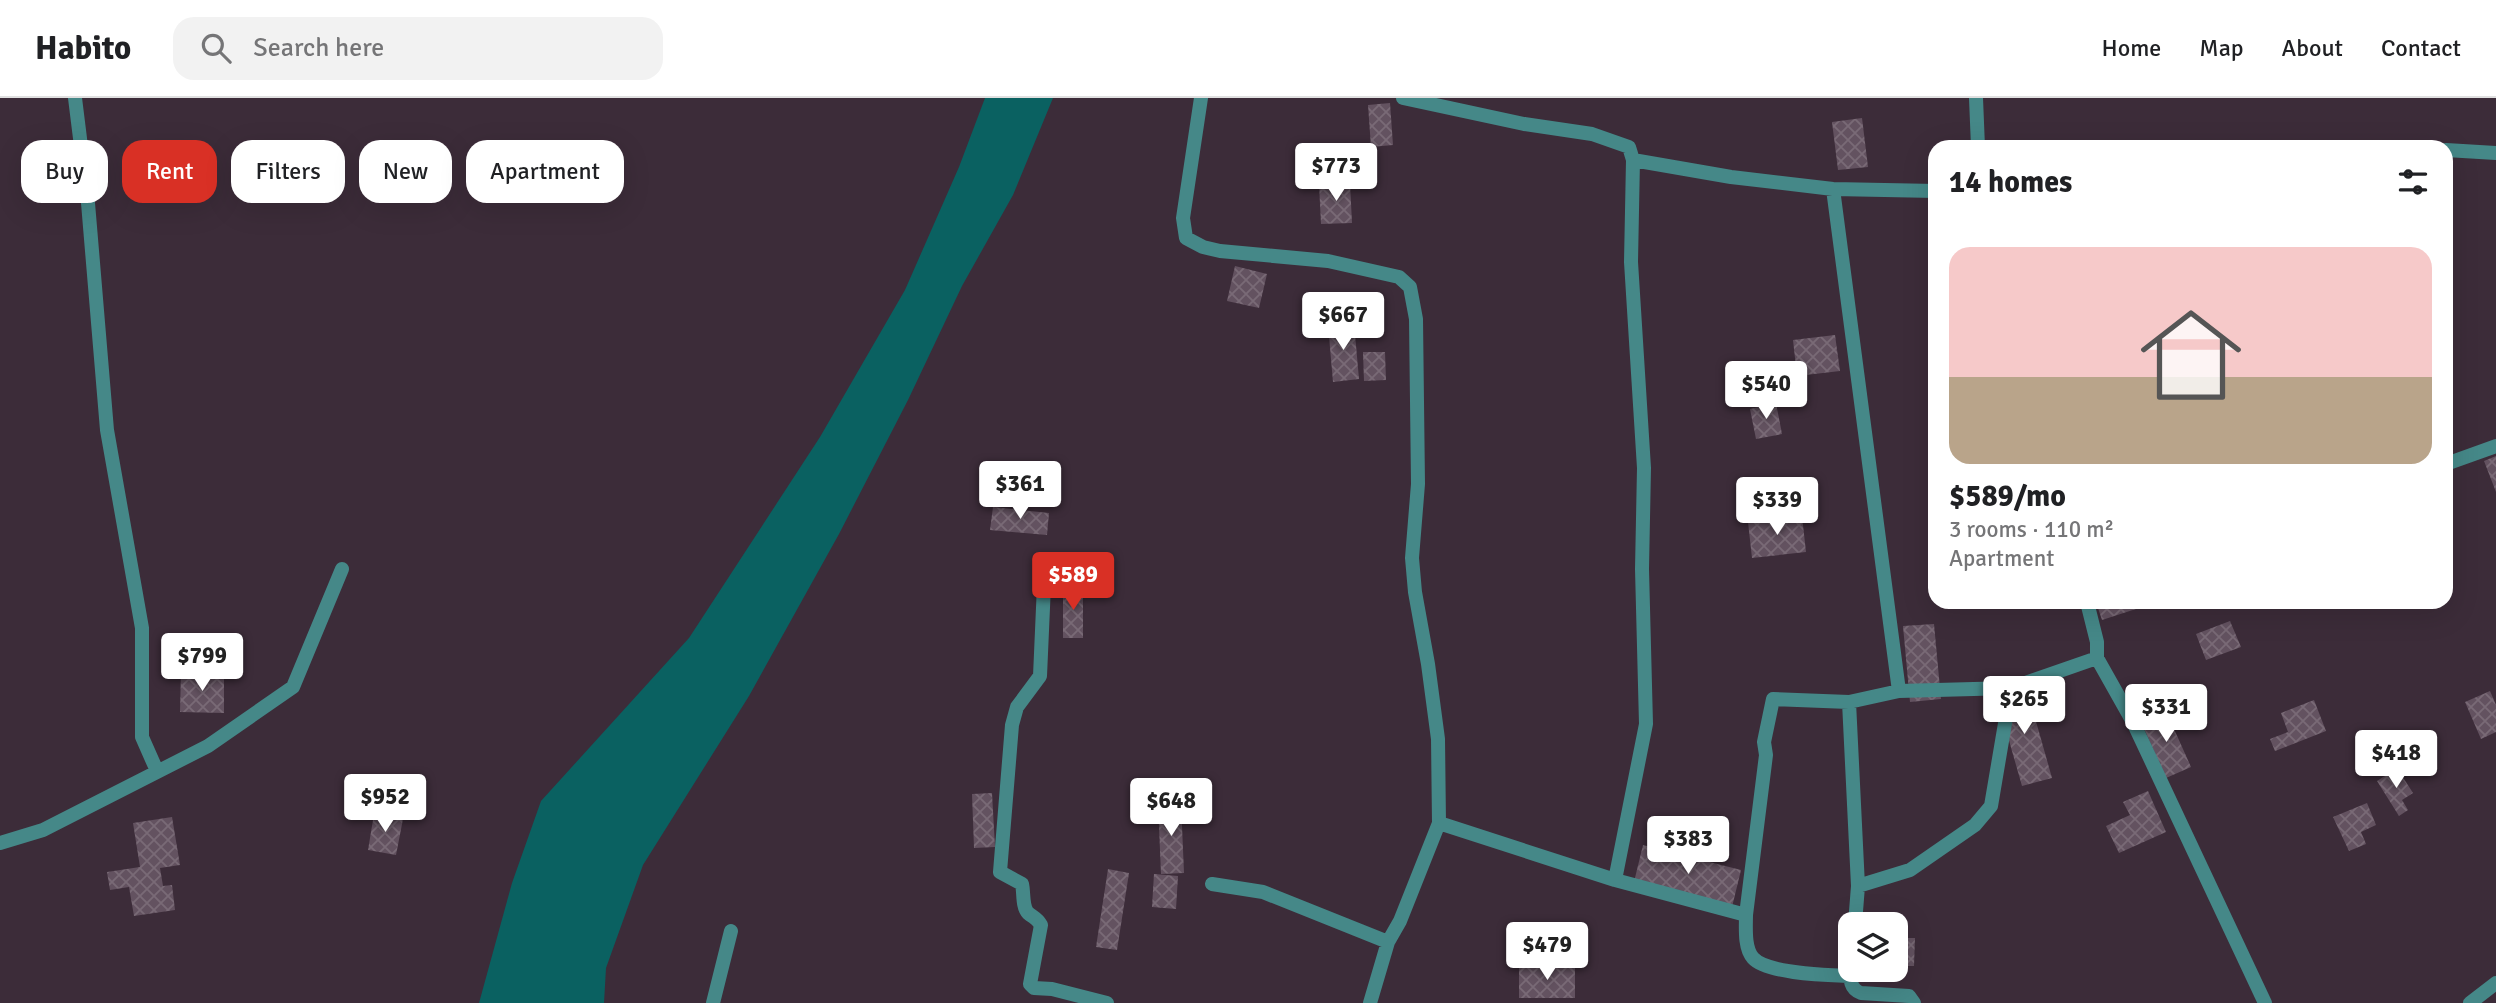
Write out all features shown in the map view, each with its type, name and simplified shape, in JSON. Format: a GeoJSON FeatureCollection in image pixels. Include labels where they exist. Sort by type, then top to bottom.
{"type":"FeatureCollection","features":[{"type":"Feature","properties":{"kind":"street"},"geometry":{"type":"LineString","coordinates":[[75,98],[88,203],[107,430],[142,628],[142,737],[157,771]]}},
{"type":"Feature","properties":{"kind":"street"},"geometry":{"type":"LineString","coordinates":[[1201,98],[1183,218],[1186,238],[1203,247],[1220,251],[1328,261],[1399,277],[1410,288],[1416,319],[1418,484],[1412,558],[1438,739],[1439,823],[1400,920],[1388,942],[1370,1003]]}},
{"type":"Feature","properties":{"kind":"street"},"geometry":{"type":"LineString","coordinates":[[1403,98],[1591,134],[1629,147],[1633,160],[1631,262],[1644,467],[1642,569],[1646,724],[1615,880]]}},
{"type":"Feature","properties":{"kind":"street"},"geometry":{"type":"LineString","coordinates":[[1976,98],[1978,140]]}},
{"type":"Feature","properties":{"kind":"street"},"geometry":{"type":"LineString","coordinates":[[2453,150],[2496,153]]}},
{"type":"Feature","properties":{"kind":"street"},"geometry":{"type":"LineString","coordinates":[[1633,160],[1731,177],[1833,189],[1928,191]]}},
{"type":"Feature","properties":{"kind":"street"},"geometry":{"type":"LineString","coordinates":[[1833,189],[1899,691]]}},
{"type":"Feature","properties":{"kind":"street"},"geometry":{"type":"LineString","coordinates":[[2453,461],[2496,446]]}},
{"type":"Feature","properties":{"kind":"street"},"geometry":{"type":"LineString","coordinates":[[1045,562],[1040,676],[1017,707],[1012,725],[1000,872],[1022,884],[1025,908],[1041,925],[1030,984],[1034,988],[1052,989],[1107,1003]]}},
{"type":"Feature","properties":{"kind":"street"},"geometry":{"type":"LineString","coordinates":[[0,844],[43,830],[208,746],[293,687],[342,569]]}},
{"type":"Feature","properties":{"kind":"street"},"geometry":{"type":"LineString","coordinates":[[2089,609],[2097,642],[2097,658],[2133,722],[2265,1003]]}},
{"type":"Feature","properties":{"kind":"street"},"geometry":{"type":"LineString","coordinates":[[1838,973],[1787,971],[1759,962],[1752,957],[1749,950],[1746,915],[1766,755],[1763,741],[1773,698],[1849,702],[1899,691],[2011,688],[2097,658]]}},
{"type":"Feature","properties":{"kind":"street"},"geometry":{"type":"LineString","coordinates":[[1858,886],[1910,870],[1975,825],[1991,806],[2011,688]]}},
{"type":"Feature","properties":{"kind":"street"},"geometry":{"type":"LineString","coordinates":[[1849,702],[1858,886],[1856,912]]}},
{"type":"Feature","properties":{"kind":"street"},"geometry":{"type":"LineString","coordinates":[[1439,823],[1615,880],[1746,915]]}},
{"type":"Feature","properties":{"kind":"street"},"geometry":{"type":"LineString","coordinates":[[1212,884],[1263,892],[1388,942]]}},
{"type":"Feature","properties":{"kind":"street"},"geometry":{"type":"LineString","coordinates":[[713,1003],[731,931]]}},
{"type":"Feature","properties":{"kind":"street"},"geometry":{"type":"LineString","coordinates":[[1851,982],[1855,991],[1861,993],[1909,996],[1914,1003]]}},
{"type":"Feature","properties":{"kind":"street"},"geometry":{"type":"LineString","coordinates":[[2470,1003],[2496,983]]}},
{"type":"Feature","properties":{"kind":"shaded area"},"geometry":{"type":"Polygon","coordinates":[[[985,98],[1053,98],[1013,195],[962,286],[908,400],[839,534],[749,696],[643,865],[606,968],[604,1003],[479,1003],[512,883],[541,801],[689,638],[820,437],[905,290],[959,167],[985,98]]]}},
{"type":"Feature","properties":{"kind":"building"},"geometry":{"type":"Polygon","coordinates":[[[1390,103],[1393,145],[1371,147],[1368,105],[1390,103]]]}},
{"type":"Feature","properties":{"kind":"building"},"geometry":{"type":"Polygon","coordinates":[[[1862,118],[1868,167],[1838,170],[1832,122],[1862,118]]]}},
{"type":"Feature","properties":{"kind":"building"},"geometry":{"type":"Polygon","coordinates":[[[1350,183],[1352,223],[1321,224],[1319,184],[1350,183]]]}},
{"type":"Feature","properties":{"kind":"building"},"geometry":{"type":"Polygon","coordinates":[[[1235,266],[1267,274],[1259,308],[1227,301],[1235,266]]]}},
{"type":"Feature","properties":{"kind":"building"},"geometry":{"type":"Polygon","coordinates":[[[1354,323],[1359,379],[1333,382],[1328,325],[1354,323]]]}},
{"type":"Feature","properties":{"kind":"building"},"geometry":{"type":"Polygon","coordinates":[[[1835,335],[1840,371],[1797,376],[1793,340],[1835,335]]]}},
{"type":"Feature","properties":{"kind":"building"},"geometry":{"type":"Polygon","coordinates":[[[1363,352],[1385,352],[1386,380],[1364,381],[1363,352]]]}},
{"type":"Feature","properties":{"kind":"building"},"geometry":{"type":"Polygon","coordinates":[[[1776,403],[1782,434],[1756,439],[1750,409],[1776,403]]]}},
{"type":"Feature","properties":{"kind":"building"},"geometry":{"type":"Polygon","coordinates":[[[2496,456],[2496,492],[2484,461],[2496,456]]]}},
{"type":"Feature","properties":{"kind":"building"},"geometry":{"type":"Polygon","coordinates":[[[993,507],[1049,513],[1047,535],[990,530],[993,507]]]}},
{"type":"Feature","properties":{"kind":"building"},"geometry":{"type":"Polygon","coordinates":[[[1802,516],[1806,552],[1752,558],[1748,522],[1802,516]]]}},
{"type":"Feature","properties":{"kind":"building"},"geometry":{"type":"Polygon","coordinates":[[[1063,585],[1083,585],[1083,638],[1063,638],[1063,585]]]}},
{"type":"Feature","properties":{"kind":"building"},"geometry":{"type":"Polygon","coordinates":[[[2098,609],[2136,609],[2102,620],[2098,609]]]}},
{"type":"Feature","properties":{"kind":"building"},"geometry":{"type":"Polygon","coordinates":[[[2230,621],[2241,647],[2206,660],[2196,634],[2230,621]]]}},
{"type":"Feature","properties":{"kind":"building"},"geometry":{"type":"Polygon","coordinates":[[[1934,624],[1941,699],[1910,702],[1903,626],[1934,624]]]}},
{"type":"Feature","properties":{"kind":"building"},"geometry":{"type":"Polygon","coordinates":[[[181,672],[224,673],[224,713],[180,712],[181,672]]]}},
{"type":"Feature","properties":{"kind":"building"},"geometry":{"type":"Polygon","coordinates":[[[2026,686],[2052,778],[2022,786],[1996,695],[2026,686]]]}},
{"type":"Feature","properties":{"kind":"building"},"geometry":{"type":"Polygon","coordinates":[[[2490,691],[2496,705],[2496,732],[2481,739],[2465,702],[2490,691]]]}},
{"type":"Feature","properties":{"kind":"building"},"geometry":{"type":"Polygon","coordinates":[[[2314,700],[2326,731],[2275,751],[2270,739],[2288,732],[2281,713],[2314,700]]]}},
{"type":"Feature","properties":{"kind":"building"},"geometry":{"type":"Polygon","coordinates":[[[2166,711],[2191,767],[2166,778],[2141,722],[2166,711]]]}},
{"type":"Feature","properties":{"kind":"building"},"geometry":{"type":"Polygon","coordinates":[[[2397,768],[2413,793],[2402,800],[2408,810],[2399,816],[2377,781],[2397,768]]]}},
{"type":"Feature","properties":{"kind":"building"},"geometry":{"type":"Polygon","coordinates":[[[2148,791],[2166,832],[2119,853],[2106,826],[2130,815],[2123,802],[2148,791]]]}},
{"type":"Feature","properties":{"kind":"building"},"geometry":{"type":"Polygon","coordinates":[[[992,793],[995,847],[974,848],[972,794],[992,793]]]}},
{"type":"Feature","properties":{"kind":"building"},"geometry":{"type":"Polygon","coordinates":[[[1181,802],[1184,873],[1161,874],[1158,803],[1181,802]]]}},
{"type":"Feature","properties":{"kind":"building"},"geometry":{"type":"Polygon","coordinates":[[[2367,803],[2376,825],[2361,832],[2366,844],[2349,851],[2333,817],[2367,803]]]}},
{"type":"Feature","properties":{"kind":"building"},"geometry":{"type":"Polygon","coordinates":[[[374,814],[403,819],[396,855],[368,850],[374,814]]]}},
{"type":"Feature","properties":{"kind":"building"},"geometry":{"type":"Polygon","coordinates":[[[172,817],[180,865],[160,868],[163,886],[172,885],[175,910],[134,916],[129,887],[110,890],[107,872],[140,867],[133,823],[172,817]]]}},
{"type":"Feature","properties":{"kind":"building"},"geometry":{"type":"Polygon","coordinates":[[[1643,845],[1741,870],[1732,907],[1634,882],[1643,845]]]}},
{"type":"Feature","properties":{"kind":"building"},"geometry":{"type":"Polygon","coordinates":[[[1108,869],[1129,873],[1117,950],[1096,947],[1108,869]]]}},
{"type":"Feature","properties":{"kind":"building"},"geometry":{"type":"Polygon","coordinates":[[[1154,874],[1178,876],[1176,909],[1152,907],[1154,874]]]}},
{"type":"Feature","properties":{"kind":"building"},"geometry":{"type":"Polygon","coordinates":[[[1908,938],[1915,938],[1914,966],[1908,966],[1908,938]]]}},
{"type":"Feature","properties":{"kind":"building"},"geometry":{"type":"Polygon","coordinates":[[[1575,966],[1575,998],[1519,998],[1519,967],[1575,966]]]}}]}
